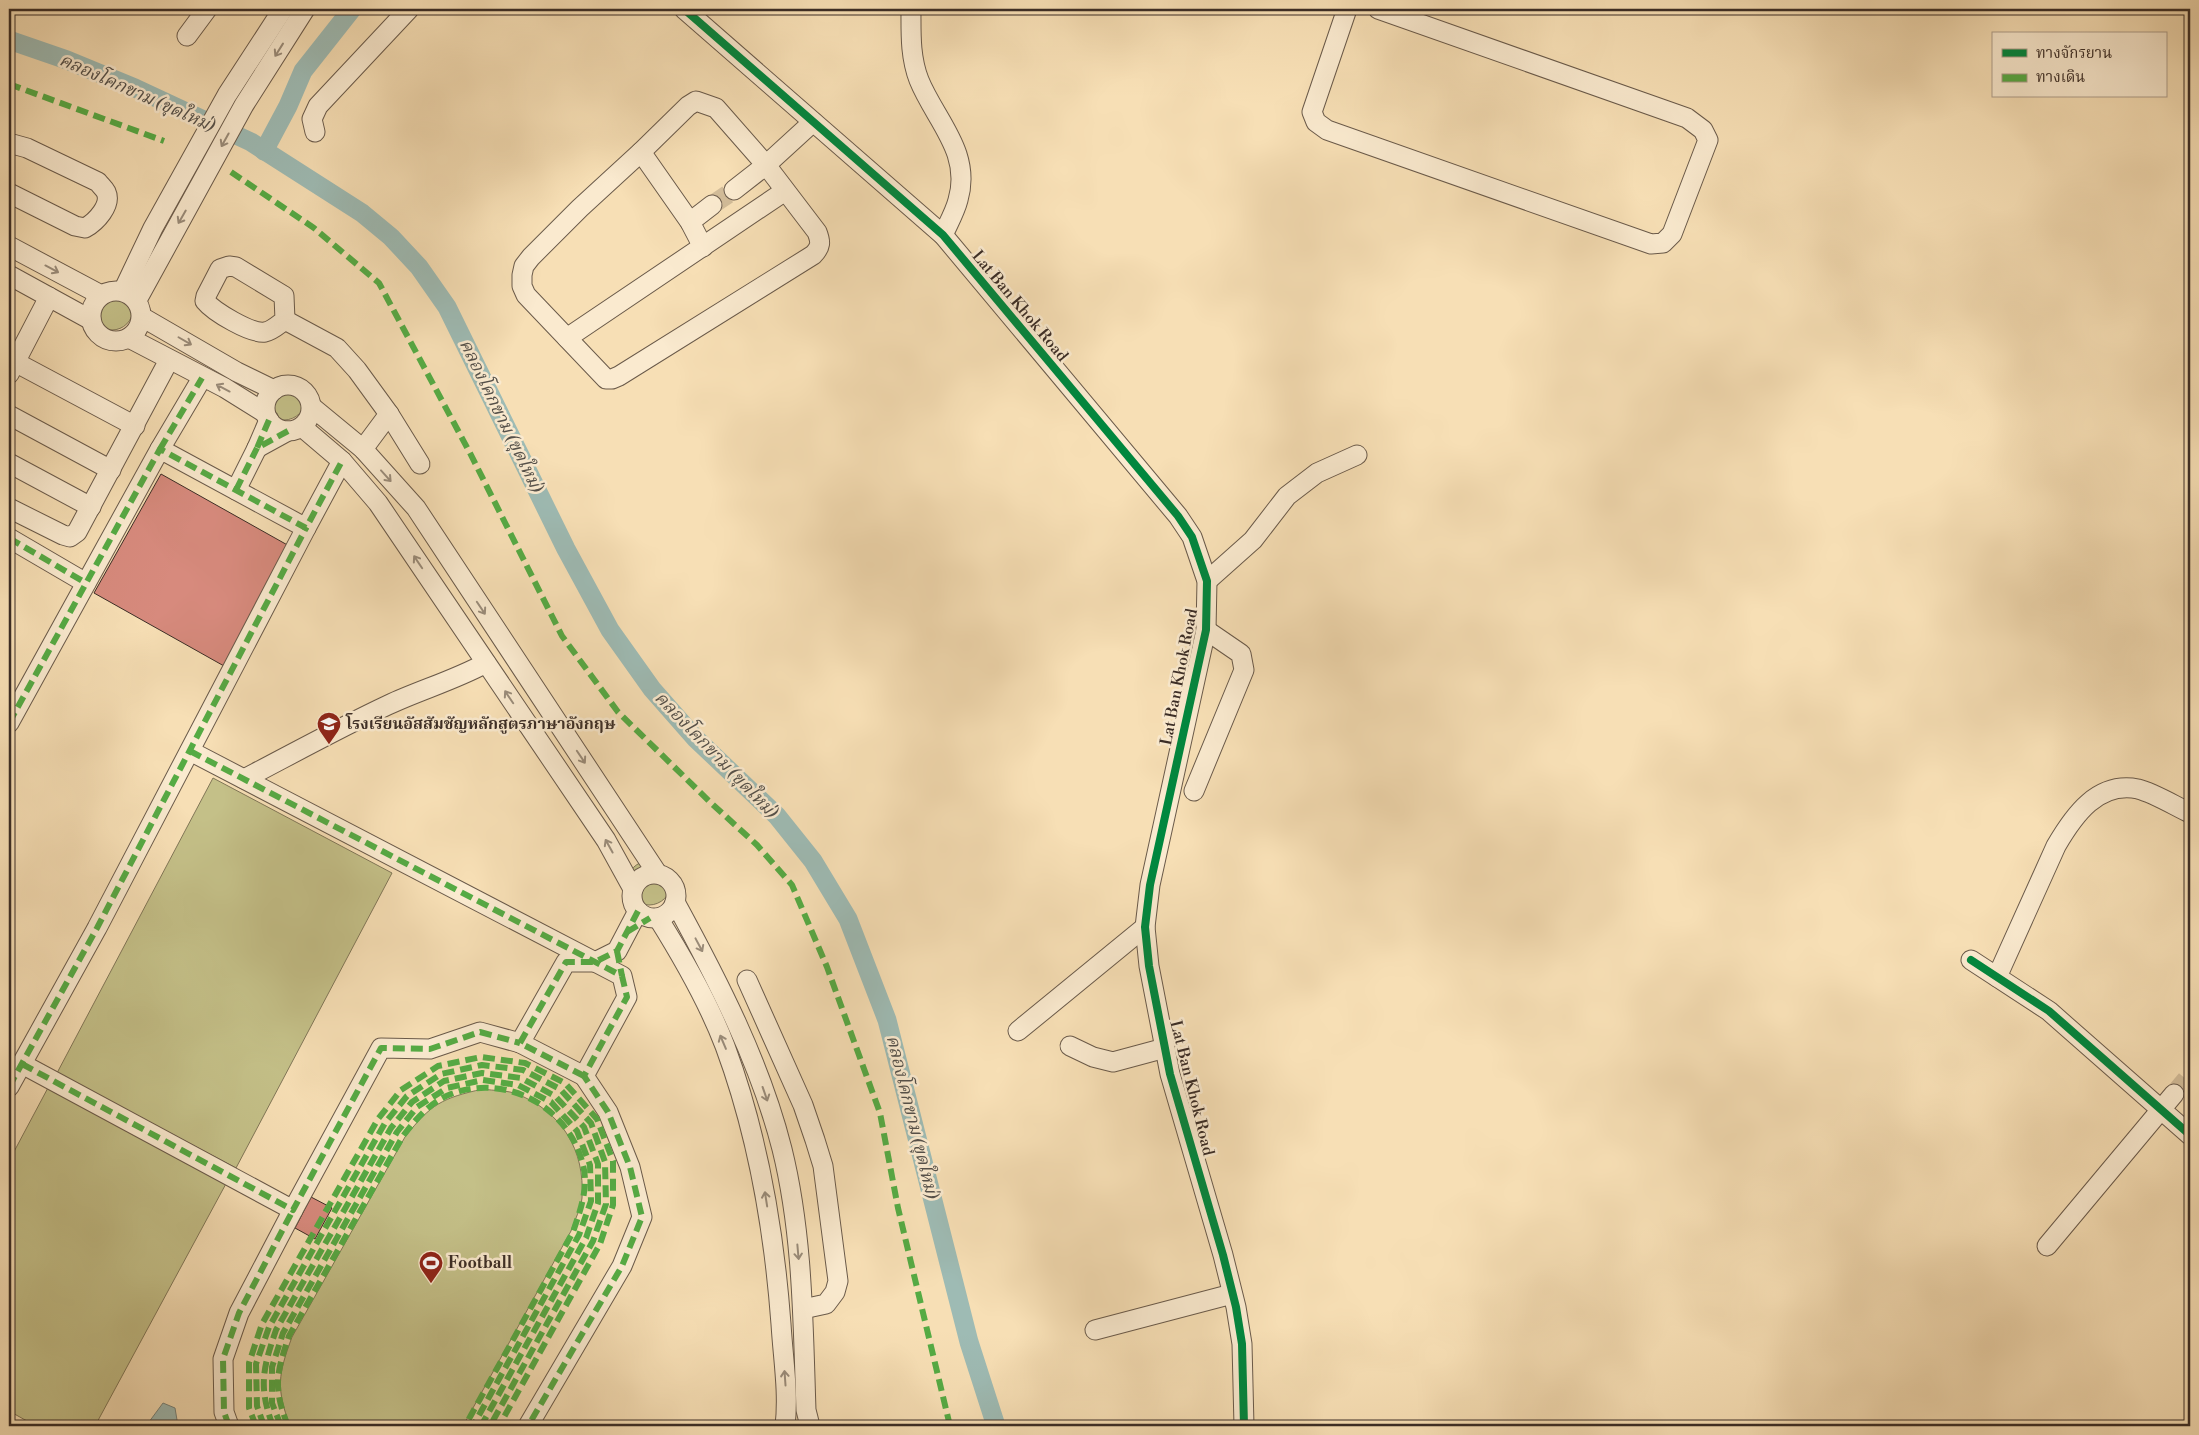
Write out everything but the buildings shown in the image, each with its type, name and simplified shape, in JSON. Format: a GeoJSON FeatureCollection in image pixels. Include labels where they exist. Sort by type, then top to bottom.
{"type":"FeatureCollection","features":[{"type":"Feature","properties":{"kind":"street"},"geometry":{"type":"LineString","coordinates":[[187,36],[207,9]]}},
{"type":"Feature","properties":{"kind":"street"},"geometry":{"type":"LineString","coordinates":[[274,390],[238,372],[134,303],[111,290],[101,295],[94,302],[91,311],[93,326],[102,337],[116,341],[129,338],[136,333],[134,303],[153,228],[226,95],[283,9]]}},
{"type":"Feature","properties":{"kind":"street"},"geometry":{"type":"LineString","coordinates":[[134,303],[244,106],[305,9]]}},
{"type":"Feature","properties":{"kind":"street"},"geometry":{"type":"LineString","coordinates":[[314,132],[312,119],[318,106],[409,9]]}},
{"type":"Feature","properties":{"kind":"street","name":"Lat Ban Khok Road"},"geometry":{"type":"LineString","coordinates":[[684,9],[943,235],[1178,516],[1192,536],[1207,581],[1206,630],[1150,885],[1145,927],[1149,966],[1170,1074],[1223,1255],[1242,1344],[1244,1426]]}},
{"type":"Feature","properties":{"kind":"street"},"geometry":{"type":"LineString","coordinates":[[911,9],[912,51],[920,80],[956,146],[960,174],[958,200],[943,235]]}},
{"type":"Feature","properties":{"kind":"street"},"geometry":{"type":"LineString","coordinates":[[1347,9],[1312,112],[1316,122],[1327,130],[1651,244],[1663,243],[1672,234],[1708,140],[1703,130],[1687,118],[1378,9]]}},
{"type":"Feature","properties":{"kind":"street"},"geometry":{"type":"LineString","coordinates":[[696,101],[716,108],[766,165],[817,232],[820,242],[819,248],[813,255],[612,379],[606,379],[526,295],[522,286],[524,266],[580,208],[641,152],[688,106],[696,101]]}},
{"type":"Feature","properties":{"kind":"street"},"geometry":{"type":"LineString","coordinates":[[734,190],[766,165],[813,122]]}},
{"type":"Feature","properties":{"kind":"street"},"geometry":{"type":"LineString","coordinates":[[9,143],[27,148],[98,182],[106,191],[107,199],[98,218],[85,228],[75,226],[9,193]]}},
{"type":"Feature","properties":{"kind":"street"},"geometry":{"type":"LineString","coordinates":[[641,152],[690,222],[703,247]]}},
{"type":"Feature","properties":{"kind":"street"},"geometry":{"type":"LineString","coordinates":[[567,338],[785,191]]}},
{"type":"Feature","properties":{"kind":"street"},"geometry":{"type":"LineString","coordinates":[[690,222],[712,205]]}},
{"type":"Feature","properties":{"kind":"street"},"geometry":{"type":"LineString","coordinates":[[9,246],[101,295]]}},
{"type":"Feature","properties":{"kind":"street"},"geometry":{"type":"LineString","coordinates":[[9,276],[91,320]]}},
{"type":"Feature","properties":{"kind":"street"},"geometry":{"type":"LineString","coordinates":[[49,297],[12,368],[135,426]]}},
{"type":"Feature","properties":{"kind":"street"},"geometry":{"type":"LineString","coordinates":[[285,320],[337,348],[357,370],[389,414],[420,464]]}},
{"type":"Feature","properties":{"kind":"street"},"geometry":{"type":"LineString","coordinates":[[129,338],[202,378],[267,417],[280,430],[295,429],[342,461],[378,502],[434,584],[606,840],[633,889]]}},
{"type":"Feature","properties":{"kind":"street"},"geometry":{"type":"LineString","coordinates":[[9,508],[63,536],[70,537],[77,532],[169,360]]}},
{"type":"Feature","properties":{"kind":"street"},"geometry":{"type":"LineString","coordinates":[[9,723],[160,449],[202,378]]}},
{"type":"Feature","properties":{"kind":"street"},"geometry":{"type":"LineString","coordinates":[[236,490],[257,448],[267,417],[266,400],[274,390],[283,385],[294,385],[303,390],[310,397],[312,407],[308,422],[257,448]]}},
{"type":"Feature","properties":{"kind":"street"},"geometry":{"type":"LineString","coordinates":[[312,407],[362,449],[416,508],[657,874]]}},
{"type":"Feature","properties":{"kind":"street"},"geometry":{"type":"LineString","coordinates":[[362,449],[389,414]]}},
{"type":"Feature","properties":{"kind":"street"},"geometry":{"type":"LineString","coordinates":[[9,415],[111,470]]}},
{"type":"Feature","properties":{"kind":"street"},"geometry":{"type":"LineString","coordinates":[[160,449],[306,528]]}},
{"type":"Feature","properties":{"kind":"street"},"geometry":{"type":"LineString","coordinates":[[1207,581],[1253,540],[1287,496],[1317,473],[1357,455]]}},
{"type":"Feature","properties":{"kind":"street"},"geometry":{"type":"LineString","coordinates":[[9,1088],[97,928],[342,461]]}},
{"type":"Feature","properties":{"kind":"street"},"geometry":{"type":"LineString","coordinates":[[9,463],[91,507]]}},
{"type":"Feature","properties":{"kind":"street"},"geometry":{"type":"LineString","coordinates":[[9,538],[86,583]]}},
{"type":"Feature","properties":{"kind":"street"},"geometry":{"type":"LineString","coordinates":[[434,584],[456,570]]}},
{"type":"Feature","properties":{"kind":"street"},"geometry":{"type":"LineString","coordinates":[[1194,791],[1244,670],[1242,654],[1206,630]]}},
{"type":"Feature","properties":{"kind":"street"},"geometry":{"type":"LineString","coordinates":[[244,779],[386,706],[417,692],[464,675],[486,662]]}},
{"type":"Feature","properties":{"kind":"street"},"geometry":{"type":"LineString","coordinates":[[190,752],[622,976]]}},
{"type":"Feature","properties":{"kind":"street"},"geometry":{"type":"LineString","coordinates":[[1997,977],[2056,846],[2066,829],[2090,801],[2114,788],[2139,790],[2190,813]]}},
{"type":"Feature","properties":{"kind":"street"},"geometry":{"type":"LineString","coordinates":[[584,1076],[627,997],[618,951],[627,932],[649,915],[671,910],[675,902],[675,887],[664,876],[657,874],[642,877],[633,889],[632,896],[649,915],[697,987],[724,1044],[744,1102],[761,1169],[779,1299],[787,1408],[785,1426]]}},
{"type":"Feature","properties":{"kind":"street"},"geometry":{"type":"LineString","coordinates":[[675,902],[713,972],[752,1061],[765,1092],[782,1150],[795,1214],[802,1309],[806,1410],[810,1426]]}},
{"type":"Feature","properties":{"kind":"street"},"geometry":{"type":"LineString","coordinates":[[1018,1031],[1145,927]]}},
{"type":"Feature","properties":{"kind":"street"},"geometry":{"type":"LineString","coordinates":[[520,1043],[566,962],[595,962],[618,951]]}},
{"type":"Feature","properties":{"kind":"street"},"geometry":{"type":"LineString","coordinates":[[1971,960],[2049,1011],[2190,1135]]}},
{"type":"Feature","properties":{"kind":"street"},"geometry":{"type":"LineString","coordinates":[[747,980],[803,1105],[823,1166],[838,1281],[835,1292],[826,1304],[802,1309]]}},
{"type":"Feature","properties":{"kind":"street"},"geometry":{"type":"LineString","coordinates":[[230,1426],[224,1412],[224,1359],[240,1313],[293,1210],[381,1048],[430,1049],[480,1032],[520,1043],[584,1076],[608,1112],[630,1168],[642,1217],[622,1266],[528,1426]]}},
{"type":"Feature","properties":{"kind":"street"},"geometry":{"type":"LineString","coordinates":[[1070,1046],[1093,1058],[1113,1062],[1165,1048]]}},
{"type":"Feature","properties":{"kind":"street"},"geometry":{"type":"LineString","coordinates":[[752,1061],[778,1052]]}},
{"type":"Feature","properties":{"kind":"street"},"geometry":{"type":"LineString","coordinates":[[22,1064],[293,1210]]}},
{"type":"Feature","properties":{"kind":"street"},"geometry":{"type":"LineString","coordinates":[[2047,1246],[2162,1111],[2174,1094]]}},
{"type":"Feature","properties":{"kind":"street"},"geometry":{"type":"LineString","coordinates":[[1095,1330],[1232,1294]]}},
{"type":"Feature","properties":{"kind":"shaded area"},"geometry":{"type":"Polygon","coordinates":[[[112,288],[127,294],[133,309],[127,324],[112,330],[97,324],[91,309],[97,294],[112,288]]]}},
{"type":"Feature","properties":{"kind":"shaded area"},"geometry":{"type":"Polygon","coordinates":[[[288,376],[300,382],[305,389],[305,407],[300,414],[293,419],[280,420],[272,417],[265,410],[262,394],[265,386],[272,379],[288,376]]]}},
{"type":"Feature","properties":{"kind":"shaded area"},"geometry":{"type":"Polygon","coordinates":[[[213,778],[392,873],[236,1168],[57,1073],[213,778]]]}},
{"type":"Feature","properties":{"kind":"shaded area"},"geometry":{"type":"Polygon","coordinates":[[[653,861],[665,867],[670,874],[670,892],[665,899],[658,904],[645,905],[637,902],[630,895],[627,879],[630,871],[637,864],[653,861]]]}},
{"type":"Feature","properties":{"kind":"shaded area"},"geometry":{"type":"Polygon","coordinates":[[[50,1084],[228,1180],[95,1426],[36,1426],[9,1411],[9,1161],[50,1084]]]}},
{"type":"Feature","properties":{"kind":"shaded area","name":"Football"},"geometry":{"type":"Polygon","coordinates":[[[483,1089],[517,1094],[547,1111],[558,1122],[568,1135],[575,1149],[582,1180],[582,1198],[571,1231],[463,1426],[290,1426],[282,1401],[280,1382],[292,1337],[405,1137],[422,1117],[438,1104],[447,1099],[483,1089]]]}},
{"type":"Feature","properties":{"kind":"water"},"geometry":{"type":"Polygon","coordinates":[[[163,1403],[175,1408],[178,1426],[146,1426],[163,1403]]]}},
{"type":"Feature","properties":{"kind":"waterway","name":"คลองโคกขาม (ขุดใหม่)"},"geometry":{"type":"LineString","coordinates":[[264,151],[288,106],[303,71],[352,9]]}},
{"type":"Feature","properties":{"kind":"waterway","name":"คลองโคกขาม (ขุดใหม่)"},"geometry":{"type":"LineString","coordinates":[[9,40],[67,60],[135,88],[251,142],[362,213],[391,237],[419,267],[447,307],[566,549],[610,630],[652,689],[695,738],[777,816],[813,861],[848,919],[887,1020],[969,1342],[996,1426]]}},
{"type":"Feature","properties":{"kind":"tunnel"},"geometry":{"type":"LineString","coordinates":[[712,205],[734,190]]}},
{"type":"Feature","properties":{"kind":"tunnel"},"geometry":{"type":"LineString","coordinates":[[2174,1094],[2190,1075]]}},
{"type":"Feature","properties":{"kind":"marked path"},"geometry":{"type":"LineString","coordinates":[[9,84],[164,141]]}},
{"type":"Feature","properties":{"kind":"marked path"},"geometry":{"type":"LineString","coordinates":[[231,172],[314,228],[379,283],[470,453],[562,636],[618,712],[757,845],[792,885],[827,967],[880,1113],[898,1208],[950,1426]]}},
{"type":"Feature","properties":{"kind":"marked path"},"geometry":{"type":"LineString","coordinates":[[160,449],[202,378]]}},
{"type":"Feature","properties":{"kind":"marked path"},"geometry":{"type":"LineString","coordinates":[[269,420],[257,448],[288,431]]}},
{"type":"Feature","properties":{"kind":"marked path"},"geometry":{"type":"LineString","coordinates":[[236,490],[257,448]]}},
{"type":"Feature","properties":{"kind":"marked path"},"geometry":{"type":"LineString","coordinates":[[9,723],[160,449],[306,528],[342,461]]}},
{"type":"Feature","properties":{"kind":"marked path"},"geometry":{"type":"LineString","coordinates":[[9,1087],[97,928],[306,528]]}},
{"type":"Feature","properties":{"kind":"marked path"},"geometry":{"type":"LineString","coordinates":[[9,538],[86,583]]}},
{"type":"Feature","properties":{"kind":"marked path"},"geometry":{"type":"LineString","coordinates":[[190,751],[622,976],[627,997],[584,1076],[608,1112],[630,1167],[642,1217],[622,1266],[528,1426]]}},
{"type":"Feature","properties":{"kind":"marked path"},"geometry":{"type":"LineString","coordinates":[[584,1076],[520,1043],[566,962],[595,962],[617,951],[638,911]]}},
{"type":"Feature","properties":{"kind":"marked path"},"geometry":{"type":"LineString","coordinates":[[627,932],[650,918]]}},
{"type":"Feature","properties":{"kind":"marked path"},"geometry":{"type":"LineString","coordinates":[[617,951],[622,976]]}},
{"type":"Feature","properties":{"kind":"marked path"},"geometry":{"type":"LineString","coordinates":[[22,1064],[293,1210],[381,1048],[430,1049],[480,1032],[520,1043]]}},
{"type":"Feature","properties":{"kind":"marked path"},"geometry":{"type":"LineString","coordinates":[[256,1426],[249,1408],[249,1363],[262,1324],[378,1119],[401,1090],[438,1066],[481,1057],[525,1063],[565,1083],[597,1119],[613,1161],[613,1205],[600,1244],[499,1426]]}},
{"type":"Feature","properties":{"kind":"marked path"},"geometry":{"type":"LineString","coordinates":[[264,1426],[257,1406],[256,1364],[269,1327],[385,1123],[407,1096],[441,1074],[482,1065],[523,1070],[560,1089],[591,1123],[605,1162],[606,1204],[593,1241],[490,1426]]}},
{"type":"Feature","properties":{"kind":"marked path"},"geometry":{"type":"LineString","coordinates":[[273,1426],[265,1400],[264,1378],[265,1367],[276,1330],[391,1128],[412,1102],[444,1081],[482,1073],[521,1078],[555,1096],[584,1127],[598,1164],[598,1203],[586,1238],[481,1426]]}},
{"type":"Feature","properties":{"kind":"marked path"},"geometry":{"type":"LineString","coordinates":[[281,1426],[272,1403],[272,1367],[283,1333],[397,1132],[417,1107],[447,1088],[483,1080],[518,1085],[551,1102],[577,1131],[590,1165],[591,1201],[579,1235],[473,1426]]}},
{"type":"Feature","properties":{"kind":"marked path"},"geometry":{"type":"LineString","coordinates":[[288,1426],[280,1401],[278,1381],[281,1361],[289,1336],[403,1136],[424,1112],[443,1097],[472,1089],[493,1088],[514,1092],[533,1100],[550,1112],[564,1126],[576,1144],[583,1165],[585,1182],[581,1208],[573,1232],[465,1426]]}},
{"type":"Feature","properties":{"kind":"marked path"},"geometry":{"type":"LineString","coordinates":[[229,1426],[224,1412],[223,1359],[239,1313],[293,1210]]}},
{"type":"Feature","properties":{"kind":"cycle path"},"geometry":{"type":"LineString","coordinates":[[684,9],[943,235],[1178,516],[1192,537],[1207,581],[1206,630],[1150,885],[1145,927],[1149,966],[1170,1074],[1223,1255],[1236,1307],[1242,1344],[1244,1426]]}},
{"type":"Feature","properties":{"kind":"cycle path"},"geometry":{"type":"LineString","coordinates":[[1971,960],[2049,1011],[2190,1135]]}},
{"type":"Feature","properties":{"kind":"place","name":"โรงเรียนอัสสัมชัญหลักสูตรภาษาอังกฤษ"},"geometry":{"type":"Point","coordinates":[329,745]}},
{"type":"Feature","properties":{"kind":"place","name":"Football"},"geometry":{"type":"Point","coordinates":[431,1284]}}]}
